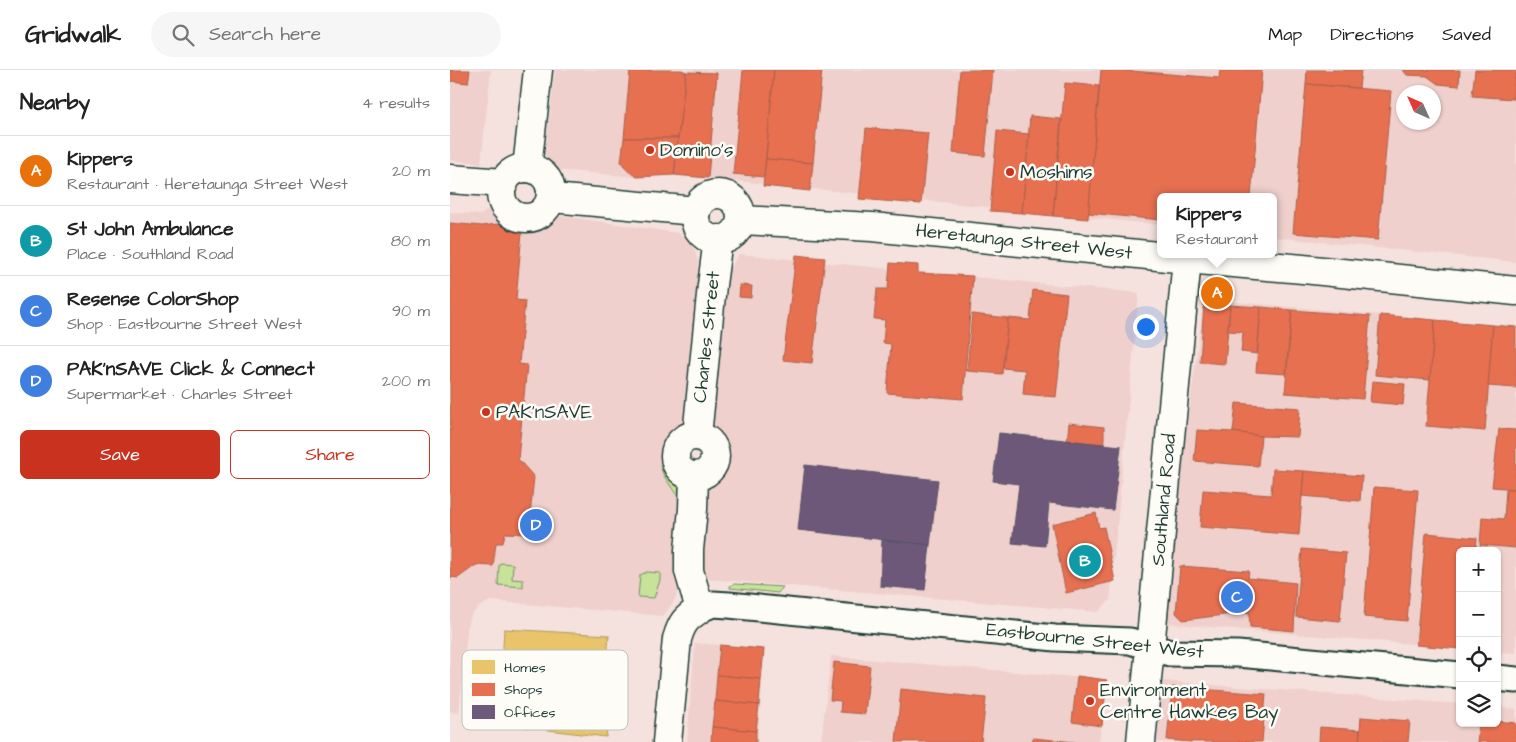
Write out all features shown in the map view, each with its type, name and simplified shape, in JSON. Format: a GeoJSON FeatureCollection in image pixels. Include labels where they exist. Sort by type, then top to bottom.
{"type":"FeatureCollection","features":[{"type":"Feature","properties":{"kind":"main road"},"geometry":{"type":"LineString","coordinates":[[527,168],[538,70]]}},
{"type":"Feature","properties":{"kind":"main road"},"geometry":{"type":"LineString","coordinates":[[527,168],[539,171],[548,179],[552,190],[552,198],[541,214],[526,219],[515,216],[507,210],[502,188],[508,176],[520,169],[527,168]]}},
{"type":"Feature","properties":{"kind":"main road"},"geometry":{"type":"LineString","coordinates":[[450,179],[502,188]]}},
{"type":"Feature","properties":{"kind":"main road"},"geometry":{"type":"LineString","coordinates":[[450,192],[502,188]]}},
{"type":"Feature","properties":{"kind":"main road"},"geometry":{"type":"LineString","coordinates":[[720,194],[733,199],[738,204],[741,211],[741,220],[735,232],[729,237],[718,239],[701,231],[697,224],[696,211],[700,203],[706,198],[720,194]]}},
{"type":"Feature","properties":{"kind":"main road"},"geometry":{"type":"LineString","coordinates":[[552,198],[696,211]]}},
{"type":"Feature","properties":{"kind":"main road","name":"Heretaunga Street West"},"geometry":{"type":"LineString","coordinates":[[741,220],[872,227],[1157,256]]}},
{"type":"Feature","properties":{"kind":"main road","name":"Charles Street"},"geometry":{"type":"LineString","coordinates":[[700,609],[689,571],[690,550],[694,476],[702,475],[710,470],[715,462],[712,444],[705,438],[697,436],[718,239]]}},
{"type":"Feature","properties":{"kind":"main road","name":"Heretaunga Street West"},"geometry":{"type":"LineString","coordinates":[[1177,258],[1516,291]]}},
{"type":"Feature","properties":{"kind":"main road","name":"Southland Road"},"geometry":{"type":"LineString","coordinates":[[1141,742],[1187,259]]}},
{"type":"Feature","properties":{"kind":"main road"},"geometry":{"type":"LineString","coordinates":[[667,742],[677,639],[680,627],[686,619],[700,609]]}},
{"type":"Feature","properties":{"kind":"street","name":"Eastbourne Street West"},"geometry":{"type":"LineString","coordinates":[[700,609],[713,604],[729,605],[1045,637],[1130,642],[1170,652],[1238,654],[1456,675]]}},
{"type":"Feature","properties":{"kind":"street"},"geometry":{"type":"LineString","coordinates":[[1501,678],[1516,680]]}},
{"type":"Feature","properties":{"kind":"shaded area"},"geometry":{"type":"Polygon","coordinates":[[[450,70],[491,70],[481,163],[450,160],[450,70]]]}},
{"type":"Feature","properties":{"kind":"shaded area"},"geometry":{"type":"Polygon","coordinates":[[[555,70],[1516,70],[1516,262],[1277,237],[1277,193],[1157,193],[1157,225],[674,175],[637,177],[543,169],[555,70]]]}},
{"type":"Feature","properties":{"kind":"shaded area"},"geometry":{"type":"Polygon","coordinates":[[[487,210],[525,223],[543,222],[561,216],[678,233],[687,239],[695,251],[698,262],[684,427],[671,440],[670,469],[679,477],[683,487],[677,572],[679,590],[673,603],[663,616],[490,601],[479,607],[472,614],[468,622],[465,650],[462,650],[462,683],[459,713],[450,712],[450,212],[481,215],[487,210]]]}},
{"type":"Feature","properties":{"kind":"shaded area"},"geometry":{"type":"Polygon","coordinates":[[[739,254],[1139,293],[1110,600],[1098,612],[709,579],[700,570],[719,314],[726,276],[739,254]]]}},
{"type":"Feature","properties":{"kind":"shaded area"},"geometry":{"type":"Polygon","coordinates":[[[1204,299],[1516,327],[1516,653],[1501,652],[1501,547],[1456,547],[1456,648],[1161,623],[1204,299]]]}},
{"type":"Feature","properties":{"kind":"shaded area"},"geometry":{"type":"Polygon","coordinates":[[[695,643],[765,649],[757,742],[687,742],[695,643]]]}},
{"type":"Feature","properties":{"kind":"shaded area"},"geometry":{"type":"Polygon","coordinates":[[[831,656],[1107,680],[1099,742],[821,742],[831,656]]]}},
{"type":"Feature","properties":{"kind":"shaded area"},"geometry":{"type":"Polygon","coordinates":[[[1163,681],[1456,704],[1456,727],[1501,727],[1501,707],[1516,709],[1516,742],[1157,742],[1163,681]]]}},
{"type":"Feature","properties":{"kind":"green space"},"geometry":{"type":"Polygon","coordinates":[[[660,466],[667,468],[680,479],[682,503],[664,476],[660,466]]]}},
{"type":"Feature","properties":{"kind":"green space"},"geometry":{"type":"Polygon","coordinates":[[[501,563],[513,564],[512,579],[523,580],[523,587],[498,585],[499,565],[501,563]]]}},
{"type":"Feature","properties":{"kind":"green space"},"geometry":{"type":"Polygon","coordinates":[[[647,572],[660,573],[660,580],[654,598],[638,597],[640,575],[647,572]]]}},
{"type":"Feature","properties":{"kind":"green space"},"geometry":{"type":"Polygon","coordinates":[[[734,584],[783,587],[778,593],[730,588],[734,584]]]}},
{"type":"Feature","properties":{"kind":"building: Homes"},"geometry":{"type":"Polygon","coordinates":[[[504,629],[609,635],[608,650],[503,650],[504,629]]]}},
{"type":"Feature","properties":{"kind":"building: Homes"},"geometry":{"type":"Polygon","coordinates":[[[549,730],[607,730],[606,737],[549,730]]]}},
{"type":"Feature","properties":{"kind":"building: Shops"},"geometry":{"type":"Polygon","coordinates":[[[450,70],[470,70],[468,83],[450,81],[450,70]]]}},
{"type":"Feature","properties":{"kind":"building: Shops"},"geometry":{"type":"Polygon","coordinates":[[[630,70],[682,70],[686,72],[678,138],[624,138],[630,70]]]}},
{"type":"Feature","properties":{"kind":"building: Shops"},"geometry":{"type":"Polygon","coordinates":[[[743,70],[774,70],[764,177],[733,174],[743,70]]]}},
{"type":"Feature","properties":{"kind":"building: Shops"},"geometry":{"type":"Polygon","coordinates":[[[774,70],[822,70],[813,163],[766,159],[774,70]]]}},
{"type":"Feature","properties":{"kind":"building: Shops"},"geometry":{"type":"Polygon","coordinates":[[[960,70],[993,70],[985,156],[953,153],[960,70]]]}},
{"type":"Feature","properties":{"kind":"building: Shops"},"geometry":{"type":"Polygon","coordinates":[[[1101,70],[1219,78],[1220,70],[1262,70],[1251,193],[1157,193],[1157,220],[1088,213],[1101,70]]]}},
{"type":"Feature","properties":{"kind":"building: Shops"},"geometry":{"type":"Polygon","coordinates":[[[1307,70],[1361,70],[1359,88],[1306,84],[1307,70]]]}},
{"type":"Feature","properties":{"kind":"building: Shops"},"geometry":{"type":"Polygon","coordinates":[[[1403,70],[1460,70],[1459,86],[1438,84],[1427,76],[1407,75],[1403,70]]]}},
{"type":"Feature","properties":{"kind":"building: Shops"},"geometry":{"type":"Polygon","coordinates":[[[1475,70],[1516,70],[1513,99],[1472,96],[1475,70]]]}},
{"type":"Feature","properties":{"kind":"building: Shops"},"geometry":{"type":"Polygon","coordinates":[[[686,72],[717,73],[708,178],[674,175],[686,72]]]}},
{"type":"Feature","properties":{"kind":"building: Shops"},"geometry":{"type":"Polygon","coordinates":[[[1516,74],[1516,99],[1513,99],[1516,74]]]}},
{"type":"Feature","properties":{"kind":"building: Shops"},"geometry":{"type":"Polygon","coordinates":[[[1065,83],[1099,86],[1088,219],[1053,216],[1065,83]]]}},
{"type":"Feature","properties":{"kind":"building: Shops"},"geometry":{"type":"Polygon","coordinates":[[[1306,84],[1391,91],[1378,240],[1293,233],[1306,84]]]}},
{"type":"Feature","properties":{"kind":"building: Shops"},"geometry":{"type":"Polygon","coordinates":[[[1030,116],[1061,119],[1053,216],[1022,213],[1030,116]]]}},
{"type":"Feature","properties":{"kind":"building: Shops"},"geometry":{"type":"Polygon","coordinates":[[[866,128],[928,133],[921,204],[859,199],[866,128]]]}},
{"type":"Feature","properties":{"kind":"building: Shops","name":"Moshims"},"geometry":{"type":"Polygon","coordinates":[[[997,131],[1029,134],[1022,213],[990,211],[997,131]]]}},
{"type":"Feature","properties":{"kind":"building: Shops","name":"Domino's"},"geometry":{"type":"Polygon","coordinates":[[[624,138],[678,138],[674,175],[637,177],[628,171],[621,162],[624,138]]]}},
{"type":"Feature","properties":{"kind":"building: Shops"},"geometry":{"type":"Polygon","coordinates":[[[766,159],[813,163],[810,191],[763,186],[766,159]]]}},
{"type":"Feature","properties":{"kind":"building: Shops","name":"PAK'nSAVE"},"geometry":{"type":"Polygon","coordinates":[[[450,223],[482,226],[497,224],[522,232],[516,300],[525,301],[519,364],[527,365],[518,459],[534,477],[528,534],[505,533],[503,543],[496,543],[493,566],[476,565],[458,578],[450,577],[450,223]]]}},
{"type":"Feature","properties":{"kind":"building: Shops"},"geometry":{"type":"Polygon","coordinates":[[[796,255],[825,258],[812,363],[783,360],[796,255]]]}},
{"type":"Feature","properties":{"kind":"building: Shops"},"geometry":{"type":"Polygon","coordinates":[[[890,263],[918,265],[918,273],[973,276],[963,399],[887,393],[891,344],[883,343],[885,320],[874,319],[877,289],[888,289],[890,263]]]}},
{"type":"Feature","properties":{"kind":"building: Shops"},"geometry":{"type":"Polygon","coordinates":[[[740,285],[752,286],[751,298],[739,297],[740,285]]]}},
{"type":"Feature","properties":{"kind":"building: Shops"},"geometry":{"type":"Polygon","coordinates":[[[1033,290],[1067,294],[1056,397],[1023,394],[1025,370],[1003,368],[1008,318],[1030,320],[1033,290]]]}},
{"type":"Feature","properties":{"kind":"building: Shops"},"geometry":{"type":"Polygon","coordinates":[[[1204,303],[1230,305],[1225,364],[1200,362],[1204,303]]]}},
{"type":"Feature","properties":{"kind":"building: Shops"},"geometry":{"type":"Polygon","coordinates":[[[1230,305],[1261,307],[1257,354],[1241,352],[1243,332],[1228,331],[1230,305]]]}},
{"type":"Feature","properties":{"kind":"building: Shops"},"geometry":{"type":"Polygon","coordinates":[[[1261,307],[1292,310],[1286,374],[1256,372],[1261,307]]]}},
{"type":"Feature","properties":{"kind":"building: Shops"},"geometry":{"type":"Polygon","coordinates":[[[1292,310],[1370,316],[1363,399],[1285,393],[1292,310]]]}},
{"type":"Feature","properties":{"kind":"building: Shops"},"geometry":{"type":"Polygon","coordinates":[[[972,314],[1008,318],[1002,374],[967,371],[972,314]]]}},
{"type":"Feature","properties":{"kind":"building: Shops"},"geometry":{"type":"Polygon","coordinates":[[[1380,315],[1435,320],[1430,380],[1375,375],[1380,315]]]}},
{"type":"Feature","properties":{"kind":"building: Shops"},"geometry":{"type":"Polygon","coordinates":[[[1435,320],[1493,325],[1485,431],[1426,426],[1435,320]]]}},
{"type":"Feature","properties":{"kind":"building: Shops"},"geometry":{"type":"Polygon","coordinates":[[[1493,325],[1516,327],[1516,388],[1488,386],[1493,325]]]}},
{"type":"Feature","properties":{"kind":"building: Shops"},"geometry":{"type":"Polygon","coordinates":[[[1372,381],[1405,384],[1403,405],[1370,402],[1372,381]]]}},
{"type":"Feature","properties":{"kind":"building: Shops"},"geometry":{"type":"Polygon","coordinates":[[[1236,403],[1300,408],[1298,437],[1261,436],[1233,432],[1236,403]]]}},
{"type":"Feature","properties":{"kind":"building: Shops"},"geometry":{"type":"Polygon","coordinates":[[[1069,423],[1104,427],[1104,444],[1067,441],[1069,423]]]}},
{"type":"Feature","properties":{"kind":"building: Shops"},"geometry":{"type":"Polygon","coordinates":[[[1499,429],[1516,430],[1516,489],[1492,487],[1499,429]]]}},
{"type":"Feature","properties":{"kind":"building: Shops"},"geometry":{"type":"Polygon","coordinates":[[[1197,430],[1261,436],[1258,466],[1194,461],[1197,430]]]}},
{"type":"Feature","properties":{"kind":"building: Shops"},"geometry":{"type":"Polygon","coordinates":[[[1273,469],[1304,471],[1299,535],[1200,527],[1203,490],[1271,495],[1273,469]]]}},
{"type":"Feature","properties":{"kind":"building: Shops"},"geometry":{"type":"Polygon","coordinates":[[[1304,471],[1362,476],[1360,501],[1302,496],[1304,471]]]}},
{"type":"Feature","properties":{"kind":"building: Shops"},"geometry":{"type":"Polygon","coordinates":[[[1374,487],[1418,490],[1407,621],[1364,617],[1374,487]]]}},
{"type":"Feature","properties":{"kind":"building: Shops"},"geometry":{"type":"Polygon","coordinates":[[[1506,489],[1516,489],[1516,548],[1480,545],[1482,517],[1504,519],[1506,489]]]}},
{"type":"Feature","properties":{"kind":"building: Shops"},"geometry":{"type":"Polygon","coordinates":[[[1096,513],[1099,528],[1104,527],[1115,581],[1066,593],[1052,524],[1096,513]]]}},
{"type":"Feature","properties":{"kind":"building: Shops"},"geometry":{"type":"Polygon","coordinates":[[[1426,533],[1477,538],[1476,547],[1456,547],[1456,649],[1416,645],[1426,533]]]}},
{"type":"Feature","properties":{"kind":"building: Shops"},"geometry":{"type":"Polygon","coordinates":[[[1302,549],[1346,553],[1340,621],[1296,617],[1302,549]]]}},
{"type":"Feature","properties":{"kind":"building: Shops"},"geometry":{"type":"Polygon","coordinates":[[[1180,566],[1249,571],[1248,578],[1296,583],[1294,631],[1250,627],[1249,612],[1183,620],[1176,613],[1180,566]]]}},
{"type":"Feature","properties":{"kind":"building: Shops"},"geometry":{"type":"Polygon","coordinates":[[[720,645],[764,649],[761,679],[717,675],[720,645]]]}},
{"type":"Feature","properties":{"kind":"building: Shops"},"geometry":{"type":"Polygon","coordinates":[[[834,662],[870,666],[865,714],[840,712],[841,701],[830,700],[834,662]]]}},
{"type":"Feature","properties":{"kind":"building: Shops"},"geometry":{"type":"Polygon","coordinates":[[[717,675],[761,679],[759,705],[715,701],[717,675]]]}},
{"type":"Feature","properties":{"kind":"building: Shops","name":"Environment Centre Hawkes Bay"},"geometry":{"type":"Polygon","coordinates":[[[1077,676],[1107,680],[1102,726],[1072,722],[1077,676]]]}},
{"type":"Feature","properties":{"kind":"building: Shops"},"geometry":{"type":"Polygon","coordinates":[[[1172,687],[1266,694],[1262,742],[1190,742],[1167,740],[1172,687]]]}},
{"type":"Feature","properties":{"kind":"building: Shops"},"geometry":{"type":"Polygon","coordinates":[[[901,689],[986,698],[981,742],[896,742],[901,689]]]}},
{"type":"Feature","properties":{"kind":"building: Shops"},"geometry":{"type":"Polygon","coordinates":[[[715,701],[759,705],[756,731],[712,727],[715,701]]]}},
{"type":"Feature","properties":{"kind":"building: Shops"},"geometry":{"type":"Polygon","coordinates":[[[1361,717],[1410,721],[1408,742],[1359,742],[1361,717]]]}},
{"type":"Feature","properties":{"kind":"building: Shops"},"geometry":{"type":"Polygon","coordinates":[[[1501,721],[1516,723],[1516,742],[1477,742],[1479,727],[1501,727],[1501,721]]]}},
{"type":"Feature","properties":{"kind":"building: Shops"},"geometry":{"type":"Polygon","coordinates":[[[712,727],[756,731],[756,742],[711,742],[712,727]]]}},
{"type":"Feature","properties":{"kind":"building: Shops"},"geometry":{"type":"Polygon","coordinates":[[[1320,727],[1360,730],[1359,742],[1319,742],[1320,727]]]}},
{"type":"Feature","properties":{"kind":"building: Shops"},"geometry":{"type":"Polygon","coordinates":[[[1033,738],[1075,742],[1032,742],[1033,738]]]}},
{"type":"Feature","properties":{"kind":"building: Offices"},"geometry":{"type":"Polygon","coordinates":[[[999,433],[1121,446],[1113,510],[1049,503],[1045,546],[1012,543],[1019,484],[993,481],[999,433]]]}},
{"type":"Feature","properties":{"kind":"building: Offices"},"geometry":{"type":"Polygon","coordinates":[[[805,465],[938,480],[930,545],[798,530],[805,465]]]}},
{"type":"Feature","properties":{"kind":"building: Offices"},"geometry":{"type":"Polygon","coordinates":[[[882,540],[930,545],[925,590],[880,586],[882,540]]]}},
{"type":"Feature","properties":{"kind":"place","name":"Domino's"},"geometry":{"type":"Point","coordinates":[650,150]}},
{"type":"Feature","properties":{"kind":"place","name":"Moshims"},"geometry":{"type":"Point","coordinates":[1010,172]}},
{"type":"Feature","properties":{"kind":"place","name":"Kippers"},"geometry":{"type":"Point","coordinates":[1217,293]}},
{"type":"Feature","properties":{"kind":"place","name":"PAK'nSAVE"},"geometry":{"type":"Point","coordinates":[486,412]}},
{"type":"Feature","properties":{"kind":"place","name":"PAK'nSAVE Click & Connect"},"geometry":{"type":"Point","coordinates":[536,525]}},
{"type":"Feature","properties":{"kind":"place","name":"St John Ambulance"},"geometry":{"type":"Point","coordinates":[1085,561]}},
{"type":"Feature","properties":{"kind":"place","name":"Resense ColorShop"},"geometry":{"type":"Point","coordinates":[1237,597]}},
{"type":"Feature","properties":{"kind":"place","name":"Environment Centre Hawkes Bay"},"geometry":{"type":"Point","coordinates":[1090,701]}}]}
